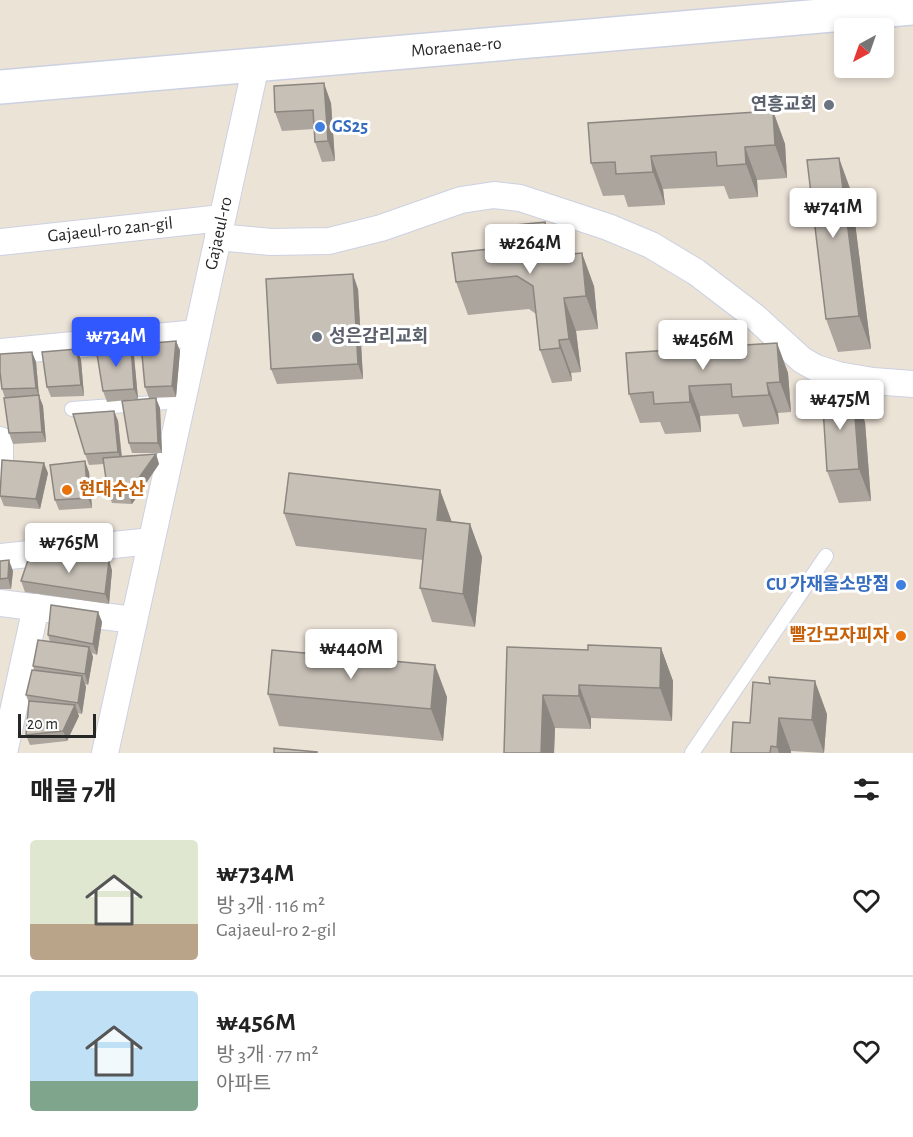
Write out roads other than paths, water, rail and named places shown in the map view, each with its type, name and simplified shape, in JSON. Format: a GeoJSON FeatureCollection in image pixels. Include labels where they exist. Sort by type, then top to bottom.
{"type":"FeatureCollection","features":[{"type":"Feature","properties":{"kind":"main road","name":"Moraenae-ro"},"geometry":{"type":"LineString","coordinates":[[0,87],[913,8]]}},
{"type":"Feature","properties":{"kind":"street","name":"Gajaeul-ro"},"geometry":{"type":"LineString","coordinates":[[105,753],[256,65]]}},
{"type":"Feature","properties":{"kind":"street","name":"Gajaeul-ro 2an-gil"},"geometry":{"type":"LineString","coordinates":[[0,242],[220,228],[271,242],[330,241],[381,228],[461,200],[494,195],[520,198],[608,227],[651,245],[696,272],[755,317],[802,360],[816,368],[838,375],[873,381],[913,384]]}},
{"type":"Feature","properties":{"kind":"street"},"geometry":{"type":"LineString","coordinates":[[0,352],[197,333]]}},
{"type":"Feature","properties":{"kind":"street"},"geometry":{"type":"LineString","coordinates":[[0,440],[0,473]]}},
{"type":"Feature","properties":{"kind":"street"},"geometry":{"type":"LineString","coordinates":[[0,557],[151,541]]}},
{"type":"Feature","properties":{"kind":"street"},"geometry":{"type":"LineString","coordinates":[[0,603],[134,620]]}},
{"type":"Feature","properties":{"kind":"street"},"geometry":{"type":"LineString","coordinates":[[4,753],[36,607]]}},
{"type":"Feature","properties":{"kind":"lane"},"geometry":{"type":"LineString","coordinates":[[72,409],[182,401]]}},
{"type":"Feature","properties":{"kind":"lane"},"geometry":{"type":"LineString","coordinates":[[692,753],[826,556]]}},
{"type":"Feature","properties":{"kind":"place","name":"연흥교회"},"geometry":{"type":"Point","coordinates":[829,105]}},
{"type":"Feature","properties":{"kind":"place","name":"GS25"},"geometry":{"type":"Point","coordinates":[320,127]}},
{"type":"Feature","properties":{"kind":"place","name":"성은감리교회"},"geometry":{"type":"Point","coordinates":[317,337]}},
{"type":"Feature","properties":{"kind":"place","name":"현대수산"},"geometry":{"type":"Point","coordinates":[67,490]}},
{"type":"Feature","properties":{"kind":"place","name":"CU 가재울소망점"},"geometry":{"type":"Point","coordinates":[901,585]}},
{"type":"Feature","properties":{"kind":"place","name":"빨간모자피자"},"geometry":{"type":"Point","coordinates":[901,636]}}]}
